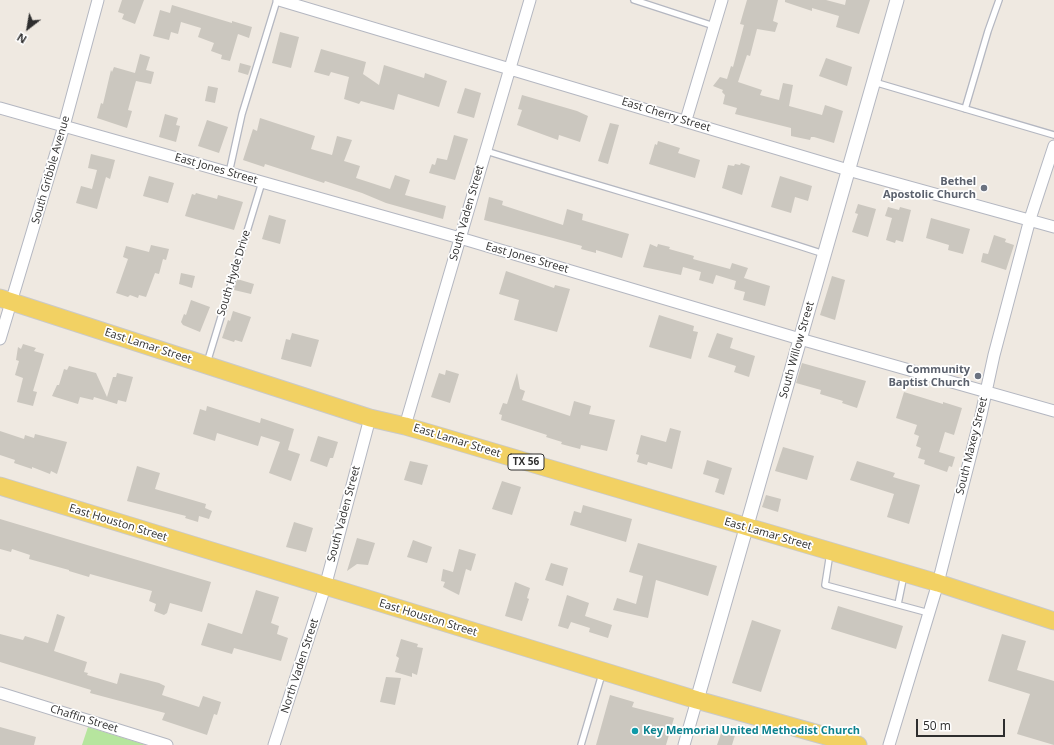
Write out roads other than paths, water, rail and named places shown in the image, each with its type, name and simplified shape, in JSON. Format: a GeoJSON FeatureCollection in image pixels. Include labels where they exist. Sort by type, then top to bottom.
{"type":"FeatureCollection","features":[{"type":"Feature","properties":{"kind":"main road","name":"East Lamar Street"},"geometry":{"type":"LineString","coordinates":[[6,300],[370,418],[405,426],[746,528],[938,583],[1054,621]]}},
{"type":"Feature","properties":{"kind":"main road","name":"East Houston Street"},"geometry":{"type":"LineString","coordinates":[[1,490],[697,700],[858,745]]}},
{"type":"Feature","properties":{"kind":"street","name":"South Gribble Avenue"},"geometry":{"type":"LineString","coordinates":[[0,339],[6,300],[64,126],[98,0]]}},
{"type":"Feature","properties":{"kind":"street","name":"East Cherry Street"},"geometry":{"type":"LineString","coordinates":[[278,0],[295,2],[848,170],[1030,219],[1054,227]]}},
{"type":"Feature","properties":{"kind":"street","name":"South Vaden Street"},"geometry":{"type":"LineString","coordinates":[[405,426],[530,0]]}},
{"type":"Feature","properties":{"kind":"street"},"geometry":{"type":"LineString","coordinates":[[686,120],[722,0]]}},
{"type":"Feature","properties":{"kind":"street","name":"South Willow Street"},"geometry":{"type":"LineString","coordinates":[[697,700],[897,0]]}},
{"type":"Feature","properties":{"kind":"street","name":"East Jones Street"},"geometry":{"type":"LineString","coordinates":[[0,108],[460,238],[800,339],[986,390],[1054,411]]}},
{"type":"Feature","properties":{"kind":"street","name":"South Maxey Street"},"geometry":{"type":"LineString","coordinates":[[890,745],[938,583],[994,355],[1030,219],[1054,146]]}},
{"type":"Feature","properties":{"kind":"street","name":"South Vaden Street"},"geometry":{"type":"LineString","coordinates":[[325,587],[370,418]]}},
{"type":"Feature","properties":{"kind":"street","name":"North Vaden Street"},"geometry":{"type":"LineString","coordinates":[[274,745],[325,587]]}},
{"type":"Feature","properties":{"kind":"street","name":"Chaffin Street"},"geometry":{"type":"LineString","coordinates":[[0,693],[167,745]]}},
{"type":"Feature","properties":{"kind":"street"},"geometry":{"type":"LineString","coordinates":[[684,745],[697,700]]}},
{"type":"Feature","properties":{"kind":"lane"},"geometry":{"type":"LineString","coordinates":[[229,173],[242,114],[278,0]]}},
{"type":"Feature","properties":{"kind":"lane"},"geometry":{"type":"LineString","coordinates":[[634,0],[714,26]]}},
{"type":"Feature","properties":{"kind":"lane"},"geometry":{"type":"LineString","coordinates":[[965,109],[999,0]]}},
{"type":"Feature","properties":{"kind":"lane"},"geometry":{"type":"LineString","coordinates":[[873,82],[1054,134]]}},
{"type":"Feature","properties":{"kind":"lane"},"geometry":{"type":"LineString","coordinates":[[486,151],[734,224],[824,254]]}},
{"type":"Feature","properties":{"kind":"lane","name":"South Hyde Drive"},"geometry":{"type":"LineString","coordinates":[[206,365],[262,182]]}},
{"type":"Feature","properties":{"kind":"lane"},"geometry":{"type":"LineString","coordinates":[[830,552],[825,585],[929,613]]}},
{"type":"Feature","properties":{"kind":"lane"},"geometry":{"type":"LineString","coordinates":[[898,604],[904,573]]}},
{"type":"Feature","properties":{"kind":"lane"},"geometry":{"type":"LineString","coordinates":[[581,745],[603,671]]}},
{"type":"Feature","properties":{"kind":"place","name":"Bethel Apostolic Church"},"geometry":{"type":"Point","coordinates":[984,188]}},
{"type":"Feature","properties":{"kind":"place","name":"Community Baptist Church"},"geometry":{"type":"Point","coordinates":[978,376]}},
{"type":"Feature","properties":{"kind":"place","name":"Key Memorial United Methodist Church"},"geometry":{"type":"Point","coordinates":[635,731]}}]}
